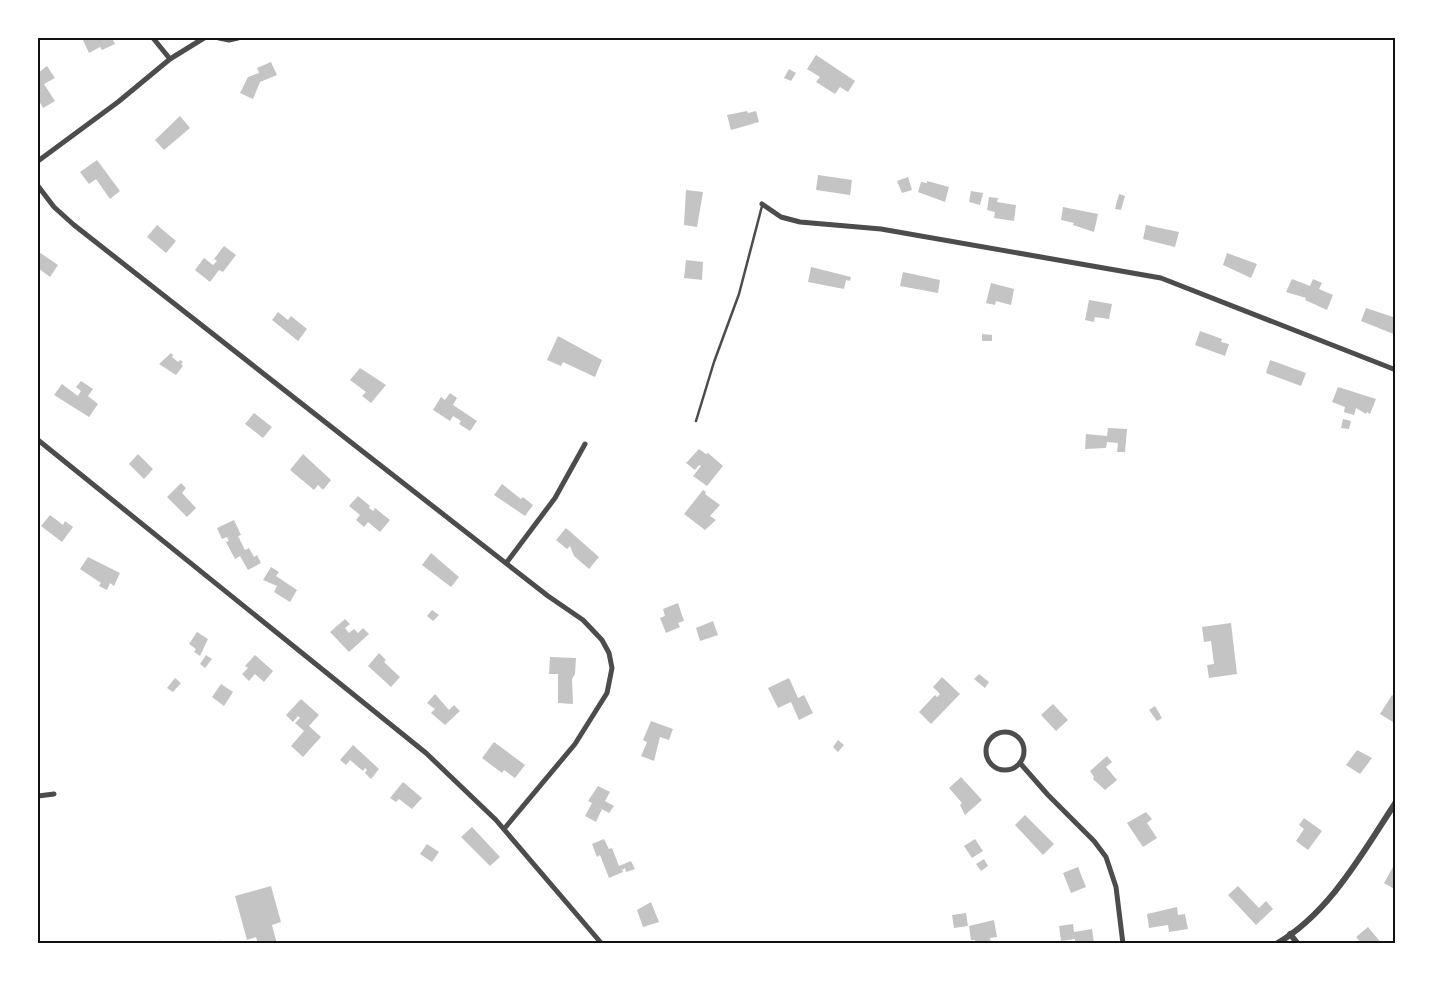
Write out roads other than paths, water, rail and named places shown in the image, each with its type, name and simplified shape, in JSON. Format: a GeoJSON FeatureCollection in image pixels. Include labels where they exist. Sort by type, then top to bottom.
{"type":"FeatureCollection","features":[{"type":"Feature","properties":{"kind":"street"},"geometry":{"type":"LineString","coordinates":[[153,38],[170,60]]}},
{"type":"Feature","properties":{"kind":"street"},"geometry":{"type":"LineString","coordinates":[[38,161],[125,97],[170,60],[204,38]]}},
{"type":"Feature","properties":{"kind":"street"},"geometry":{"type":"LineString","coordinates":[[219,38],[229,40],[238,38]]}},
{"type":"Feature","properties":{"kind":"street"},"geometry":{"type":"LineString","coordinates":[[38,186],[54,207],[74,225],[590,626],[606,646],[612,668],[607,692],[579,738],[504,829]]}},
{"type":"Feature","properties":{"kind":"street"},"geometry":{"type":"LineString","coordinates":[[762,204],[780,216],[800,222],[881,229],[1161,278],[1396,370]]}},
{"type":"Feature","properties":{"kind":"street"},"geometry":{"type":"LineString","coordinates":[[38,440],[405,735],[456,781],[504,829],[602,944]]}},
{"type":"Feature","properties":{"kind":"street"},"geometry":{"type":"LineString","coordinates":[[507,562],[556,496],[585,444]]}},
{"type":"Feature","properties":{"kind":"street"},"geometry":{"type":"LineString","coordinates":[[1002,732],[1016,735],[1022,742],[1024,750],[1020,763],[1008,770],[999,769],[991,764],[986,751],[990,738],[1002,732]]}},
{"type":"Feature","properties":{"kind":"street"},"geometry":{"type":"LineString","coordinates":[[1020,763],[1048,795],[1094,841],[1106,857],[1115,882],[1123,944]]}},
{"type":"Feature","properties":{"kind":"street"},"geometry":{"type":"LineString","coordinates":[[38,796],[54,794]]}},
{"type":"Feature","properties":{"kind":"street"},"geometry":{"type":"LineString","coordinates":[[1276,944],[1321,906],[1341,883],[1396,802]]}},
{"type":"Feature","properties":{"kind":"street"},"geometry":{"type":"LineString","coordinates":[[1290,934],[1298,944]]}},
{"type":"Feature","properties":{"kind":"lane"},"geometry":{"type":"LineString","coordinates":[[696,421],[714,362],[739,294],[762,204]]}}]}
